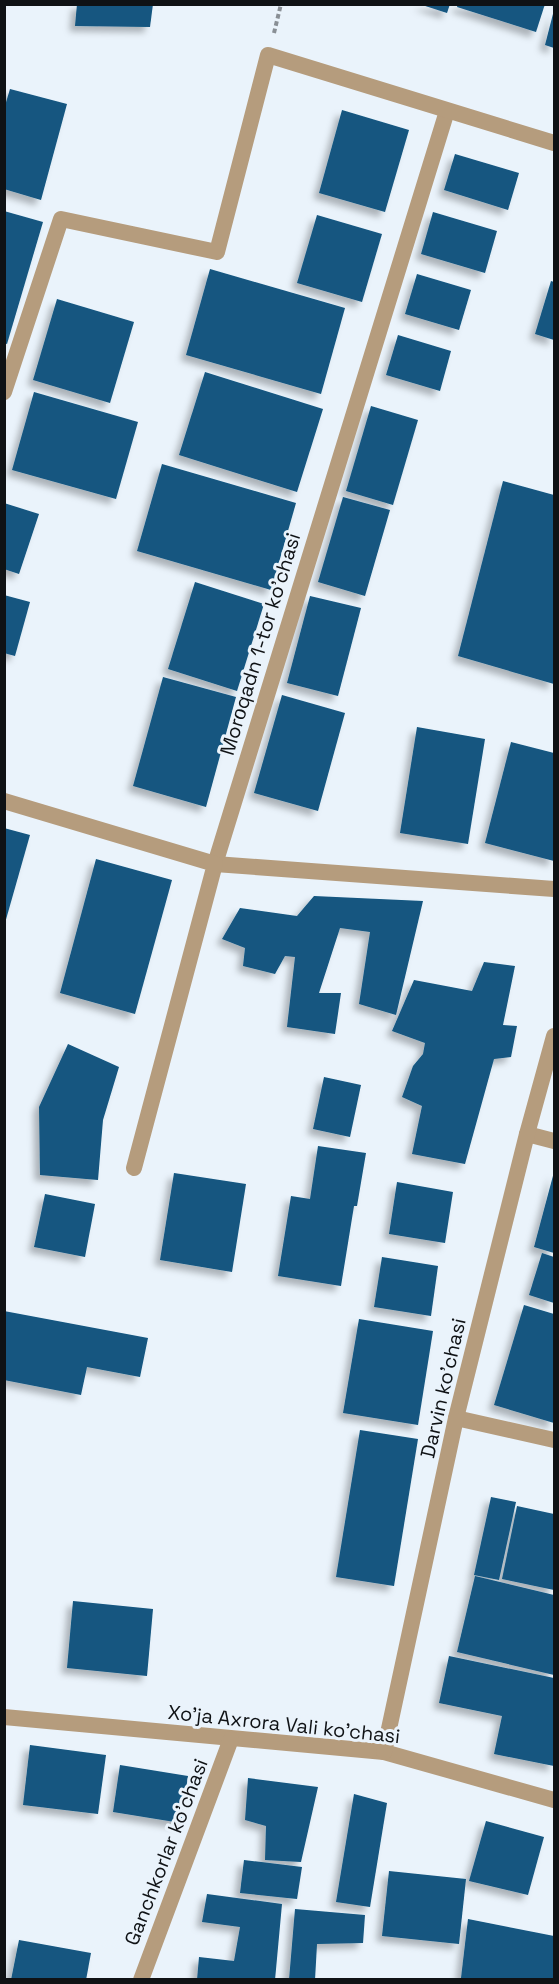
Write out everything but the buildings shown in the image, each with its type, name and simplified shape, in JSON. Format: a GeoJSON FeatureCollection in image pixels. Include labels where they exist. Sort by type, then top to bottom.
{"type":"FeatureCollection","features":[{"type":"Feature","properties":{"kind":"street"},"geometry":{"type":"LineString","coordinates":[[4,392],[61,219],[218,252],[268,55],[555,143]]}},
{"type":"Feature","properties":{"kind":"street","name":"Morоqadn 1-tor ko'chasi"},"geometry":{"type":"LineString","coordinates":[[134,1168],[215,864],[447,111]]}},
{"type":"Feature","properties":{"kind":"street"},"geometry":{"type":"LineString","coordinates":[[4,801],[215,864],[555,889]]}},
{"type":"Feature","properties":{"kind":"street","name":"Darvin ko'chasi"},"geometry":{"type":"LineString","coordinates":[[384,1752],[456,1418],[527,1134],[555,1036]]}},
{"type":"Feature","properties":{"kind":"street"},"geometry":{"type":"LineString","coordinates":[[527,1134],[555,1141]]}},
{"type":"Feature","properties":{"kind":"street"},"geometry":{"type":"LineString","coordinates":[[456,1418],[555,1440]]}},
{"type":"Feature","properties":{"kind":"street","name":"Xo'ja Axrora Vali ko'chasi"},"geometry":{"type":"LineString","coordinates":[[4,1717],[384,1752],[555,1800]]}},
{"type":"Feature","properties":{"kind":"street","name":"Ganchkorlar ko'chasi"},"geometry":{"type":"LineString","coordinates":[[141,1980],[231,1739]]}}]}
